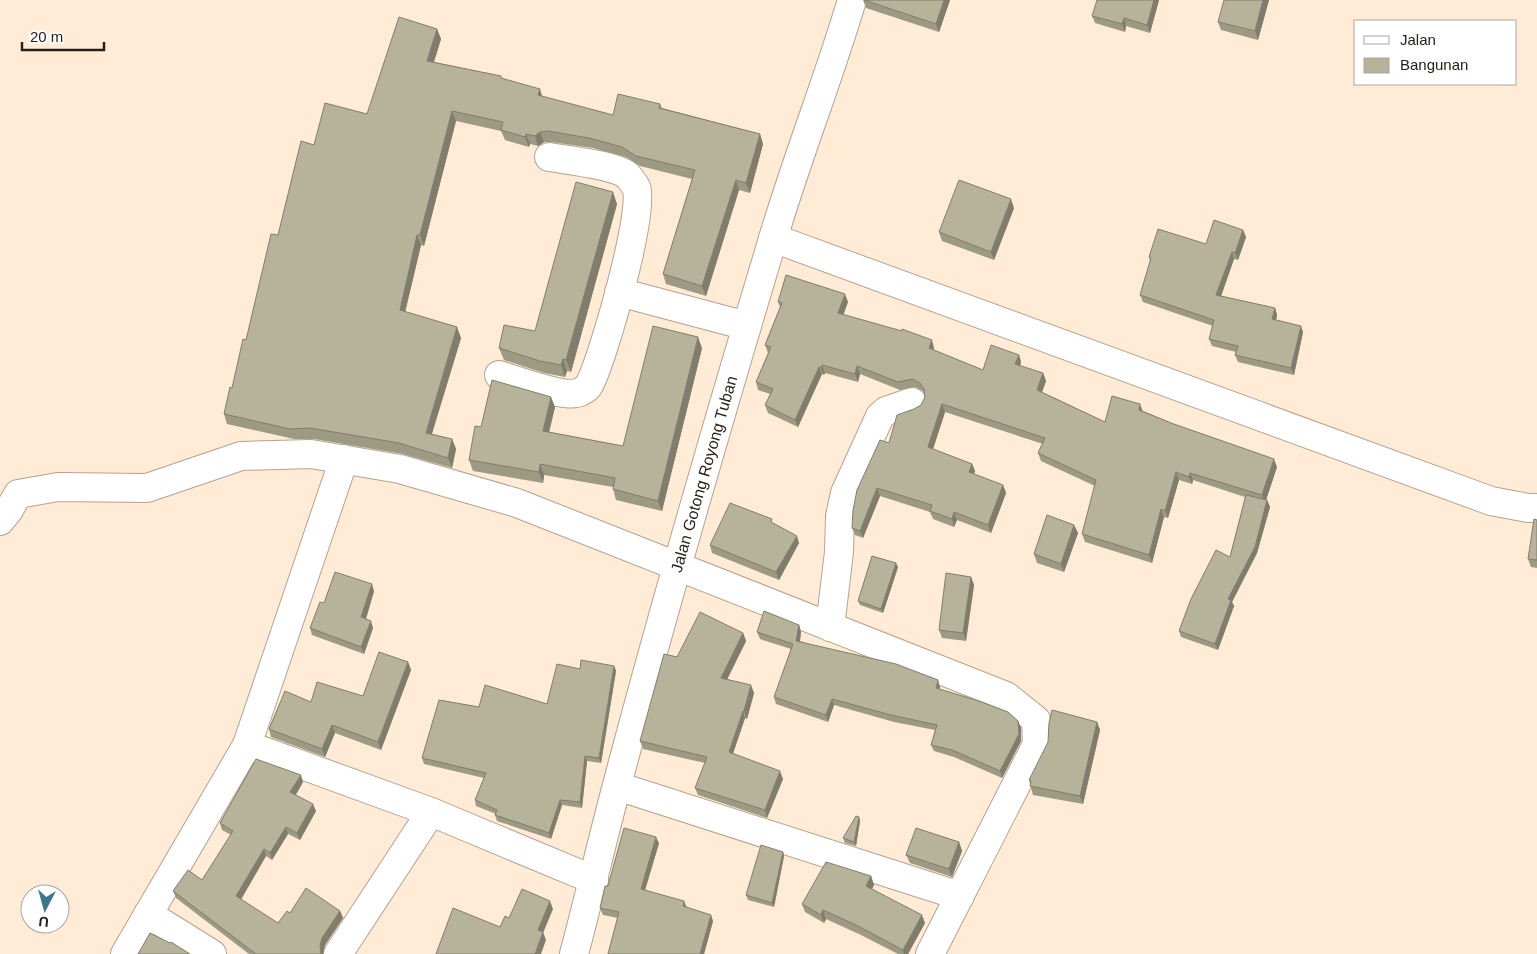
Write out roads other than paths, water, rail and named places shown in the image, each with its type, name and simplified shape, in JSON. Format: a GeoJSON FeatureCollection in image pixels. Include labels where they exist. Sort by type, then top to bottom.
{"type":"FeatureCollection","features":[{"type":"Feature","properties":{"kind":"street","name":"Jalan Gotong Royong Tuban"},"geometry":{"type":"LineString","coordinates":[[574,954],[617,786],[677,566],[773,238],[839,45],[852,0]]}},
{"type":"Feature","properties":{"kind":"street"},"geometry":{"type":"LineString","coordinates":[[499,375],[565,394],[578,393],[588,388],[596,369],[619,292],[638,208],[638,189],[627,175],[591,164],[549,157]]}},
{"type":"Feature","properties":{"kind":"street"},"geometry":{"type":"LineString","coordinates":[[773,238],[1491,501],[1537,508]]}},
{"type":"Feature","properties":{"kind":"street"},"geometry":{"type":"LineString","coordinates":[[619,292],[747,326]]}},
{"type":"Feature","properties":{"kind":"street"},"geometry":{"type":"LineString","coordinates":[[830,627],[839,552],[840,516],[845,493],[880,416],[886,411],[912,402]]}},
{"type":"Feature","properties":{"kind":"street"},"geometry":{"type":"LineString","coordinates":[[0,521],[9,510],[9,492],[58,487],[147,488],[241,456],[311,454],[400,468],[517,503],[1006,696],[1036,720],[1038,744],[930,954]]}},
{"type":"Feature","properties":{"kind":"street"},"geometry":{"type":"LineString","coordinates":[[125,954],[247,745],[344,459]]}},
{"type":"Feature","properties":{"kind":"street"},"geometry":{"type":"LineString","coordinates":[[247,745],[431,812],[594,880]]}},
{"type":"Feature","properties":{"kind":"street"},"geometry":{"type":"LineString","coordinates":[[617,786],[960,896]]}},
{"type":"Feature","properties":{"kind":"street"},"geometry":{"type":"LineString","coordinates":[[338,954],[431,812]]}},
{"type":"Feature","properties":{"kind":"street"},"geometry":{"type":"LineString","coordinates":[[148,914],[212,954]]}}]}
